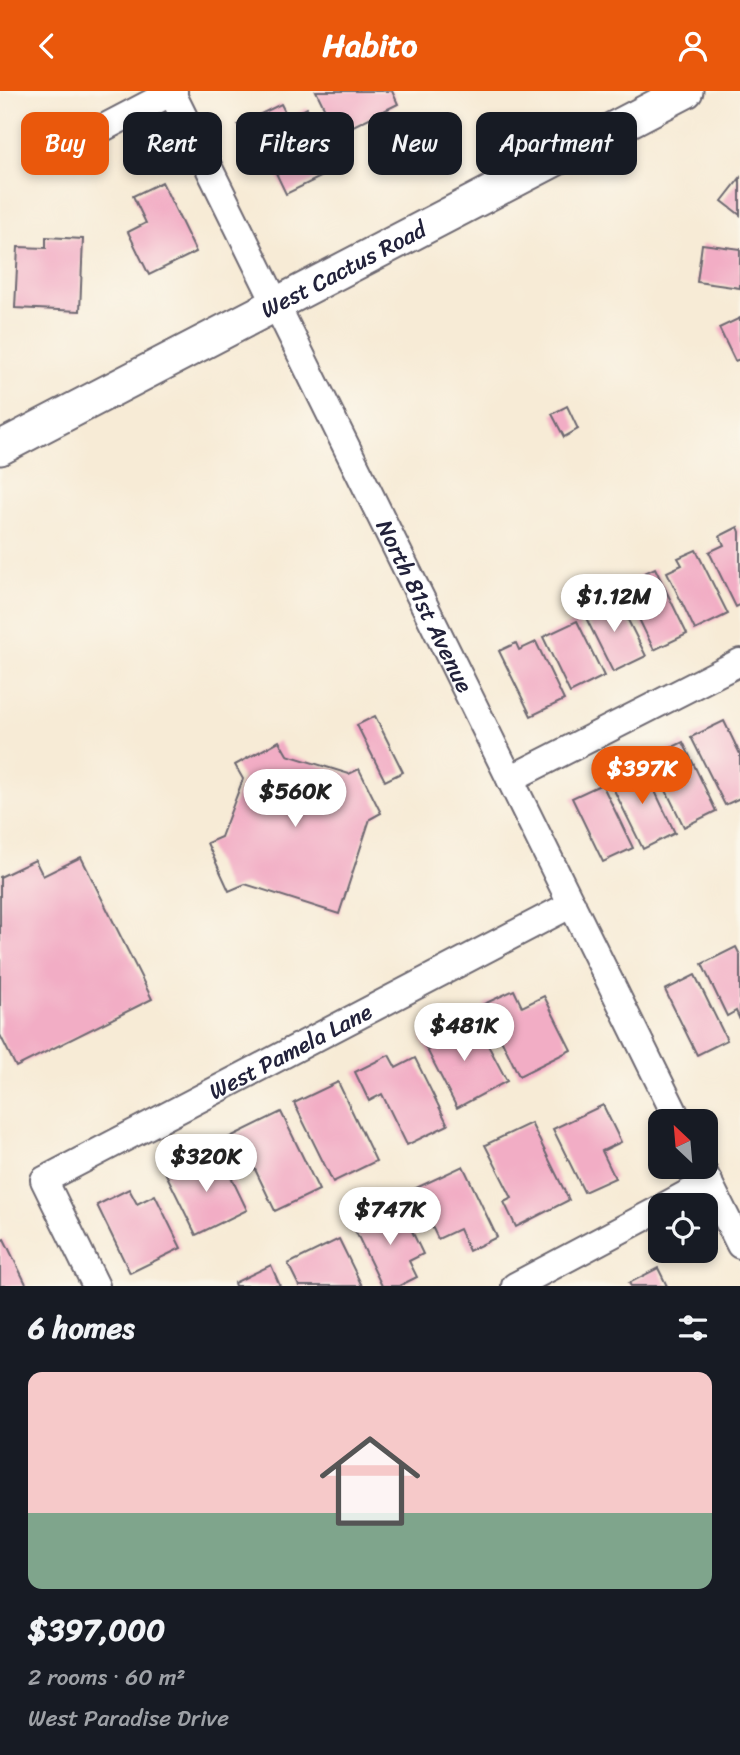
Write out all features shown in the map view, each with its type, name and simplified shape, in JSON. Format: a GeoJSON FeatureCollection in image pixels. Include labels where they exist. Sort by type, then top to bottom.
{"type":"FeatureCollection","features":[{"type":"Feature","properties":{"kind":"main road","name":"West Cactus Road"},"geometry":{"type":"LineString","coordinates":[[0,447],[686,91]]}},
{"type":"Feature","properties":{"kind":"street","name":"North 81st Avenue"},"geometry":{"type":"LineString","coordinates":[[172,91],[673,1109]]}},
{"type":"Feature","properties":{"kind":"street"},"geometry":{"type":"LineString","coordinates":[[109,125],[172,91]]}},
{"type":"Feature","properties":{"kind":"street"},"geometry":{"type":"LineString","coordinates":[[510,779],[740,662]]}},
{"type":"Feature","properties":{"kind":"street","name":"West Pamela Lane"},"geometry":{"type":"LineString","coordinates":[[96,1286],[44,1180],[572,904]]}},
{"type":"Feature","properties":{"kind":"street"},"geometry":{"type":"LineString","coordinates":[[682,1193],[700,1179]]}},
{"type":"Feature","properties":{"kind":"street"},"geometry":{"type":"LineString","coordinates":[[707,1179],[740,1245]]}},
{"type":"Feature","properties":{"kind":"street"},"geometry":{"type":"LineString","coordinates":[[516,1286],[648,1215]]}},
{"type":"Feature","properties":{"kind":"building"},"geometry":{"type":"Polygon","coordinates":[[[316,91],[392,91],[398,104],[382,112],[368,112],[368,119],[354,126],[354,112],[326,112],[316,91]]]}},
{"type":"Feature","properties":{"kind":"building"},"geometry":{"type":"Polygon","coordinates":[[[281,104],[285,112],[265,112],[281,104]]]}},
{"type":"Feature","properties":{"kind":"building"},"geometry":{"type":"Polygon","coordinates":[[[277,175],[325,175],[286,194],[277,175]]]}},
{"type":"Feature","properties":{"kind":"building"},"geometry":{"type":"Polygon","coordinates":[[[740,178],[740,215],[722,201],[740,178]]]}},
{"type":"Feature","properties":{"kind":"building"},"geometry":{"type":"Polygon","coordinates":[[[162,182],[196,252],[149,275],[128,232],[146,223],[133,196],[162,182]]]}},
{"type":"Feature","properties":{"kind":"building"},"geometry":{"type":"Polygon","coordinates":[[[46,237],[83,239],[80,311],[15,308],[18,247],[46,248],[46,237]]]}},
{"type":"Feature","properties":{"kind":"building"},"geometry":{"type":"Polygon","coordinates":[[[702,244],[740,249],[740,288],[697,282],[702,244]]]}},
{"type":"Feature","properties":{"kind":"building"},"geometry":{"type":"Polygon","coordinates":[[[740,318],[740,359],[735,361],[719,328],[740,318]]]}},
{"type":"Feature","properties":{"kind":"building"},"geometry":{"type":"Polygon","coordinates":[[[567,406],[578,429],[564,437],[552,414],[567,406]]]}},
{"type":"Feature","properties":{"kind":"building"},"geometry":{"type":"Polygon","coordinates":[[[738,527],[740,605],[736,607],[709,552],[724,545],[720,536],[738,527]]]}},
{"type":"Feature","properties":{"kind":"building"},"geometry":{"type":"Polygon","coordinates":[[[696,550],[728,614],[695,630],[667,572],[682,565],[678,558],[696,550]]]}},
{"type":"Feature","properties":{"kind":"building"},"geometry":{"type":"Polygon","coordinates":[[[655,568],[687,634],[654,650],[622,584],[655,568]]]}},
{"type":"Feature","properties":{"kind":"building"},"geometry":{"type":"Polygon","coordinates":[[[616,596],[646,656],[613,672],[583,612],[616,596]]]}},
{"type":"Feature","properties":{"kind":"building"},"geometry":{"type":"Polygon","coordinates":[[[577,621],[604,676],[570,693],[543,637],[577,621]]]}},
{"type":"Feature","properties":{"kind":"building"},"geometry":{"type":"Polygon","coordinates":[[[536,642],[564,700],[531,716],[499,651],[516,643],[519,650],[536,642]]]}},
{"type":"Feature","properties":{"kind":"building"},"geometry":{"type":"Polygon","coordinates":[[[375,716],[403,772],[385,781],[357,725],[375,716]]]}},
{"type":"Feature","properties":{"kind":"building"},"geometry":{"type":"Polygon","coordinates":[[[724,721],[740,754],[740,798],[725,805],[691,737],[724,721]]]}},
{"type":"Feature","properties":{"kind":"building"},"geometry":{"type":"Polygon","coordinates":[[[279,741],[287,755],[349,774],[359,769],[381,813],[370,819],[339,914],[245,884],[229,891],[207,843],[221,837],[243,779],[235,765],[279,741]]]}},
{"type":"Feature","properties":{"kind":"building"},"geometry":{"type":"Polygon","coordinates":[[[683,742],[716,811],[684,827],[650,758],[683,742]]]}},
{"type":"Feature","properties":{"kind":"building"},"geometry":{"type":"Polygon","coordinates":[[[642,764],[675,833],[643,849],[609,780],[642,764]]]}},
{"type":"Feature","properties":{"kind":"building"},"geometry":{"type":"Polygon","coordinates":[[[602,784],[633,848],[603,862],[572,798],[602,784]]]}},
{"type":"Feature","properties":{"kind":"building"},"geometry":{"type":"Polygon","coordinates":[[[81,857],[152,999],[16,1067],[0,1035],[0,877],[35,860],[43,876],[81,857]]]}},
{"type":"Feature","properties":{"kind":"building"},"geometry":{"type":"Polygon","coordinates":[[[736,947],[740,955],[740,1020],[736,1011],[727,1016],[702,964],[736,947]]]}},
{"type":"Feature","properties":{"kind":"building"},"geometry":{"type":"Polygon","coordinates":[[[695,975],[727,1040],[697,1055],[665,990],[695,975]]]}},
{"type":"Feature","properties":{"kind":"building"},"geometry":{"type":"Polygon","coordinates":[[[514,990],[522,1007],[544,996],[571,1050],[519,1076],[484,1004],[514,990]]]}},
{"type":"Feature","properties":{"kind":"building"},"geometry":{"type":"Polygon","coordinates":[[[452,1022],[460,1038],[479,1028],[507,1081],[457,1108],[421,1038],[452,1022]]]}},
{"type":"Feature","properties":{"kind":"building"},"geometry":{"type":"Polygon","coordinates":[[[389,1055],[396,1068],[415,1058],[448,1125],[407,1145],[382,1094],[369,1101],[355,1072],[389,1055]]]}},
{"type":"Feature","properties":{"kind":"building"},"geometry":{"type":"Polygon","coordinates":[[[338,1082],[376,1161],[333,1182],[294,1103],[338,1082]]]}},
{"type":"Feature","properties":{"kind":"building"},"geometry":{"type":"Polygon","coordinates":[[[603,1105],[621,1142],[602,1151],[615,1178],[584,1192],[553,1129],[603,1105]]]}},
{"type":"Feature","properties":{"kind":"building"},"geometry":{"type":"Polygon","coordinates":[[[281,1112],[319,1190],[275,1211],[251,1161],[240,1167],[226,1139],[281,1112]]]}},
{"type":"Feature","properties":{"kind":"building"},"geometry":{"type":"Polygon","coordinates":[[[531,1123],[569,1200],[516,1227],[504,1202],[512,1198],[485,1145],[531,1123]]]}},
{"type":"Feature","properties":{"kind":"building"},"geometry":{"type":"Polygon","coordinates":[[[198,1156],[205,1171],[224,1162],[247,1210],[196,1235],[165,1172],[198,1156]]]}},
{"type":"Feature","properties":{"kind":"building"},"geometry":{"type":"Polygon","coordinates":[[[463,1166],[497,1237],[469,1251],[459,1229],[438,1239],[414,1189],[463,1166]]]}},
{"type":"Feature","properties":{"kind":"building"},"geometry":{"type":"Polygon","coordinates":[[[129,1189],[137,1204],[155,1195],[181,1248],[130,1273],[97,1205],[129,1189]]]}},
{"type":"Feature","properties":{"kind":"building"},"geometry":{"type":"Polygon","coordinates":[[[400,1206],[423,1254],[409,1261],[417,1277],[399,1286],[382,1286],[354,1228],[400,1206]]]}},
{"type":"Feature","properties":{"kind":"building"},"geometry":{"type":"Polygon","coordinates":[[[4,1239],[27,1286],[0,1286],[0,1241],[4,1239]]]}},
{"type":"Feature","properties":{"kind":"building"},"geometry":{"type":"Polygon","coordinates":[[[339,1239],[362,1286],[299,1286],[288,1264],[339,1239]]]}},
{"type":"Feature","properties":{"kind":"building"},"geometry":{"type":"Polygon","coordinates":[[[271,1265],[280,1286],[235,1286],[234,1283],[271,1265]]]}},
{"type":"Feature","properties":{"kind":"building"},"geometry":{"type":"Polygon","coordinates":[[[658,1268],[667,1286],[631,1286],[629,1283],[658,1268]]]}}]}
